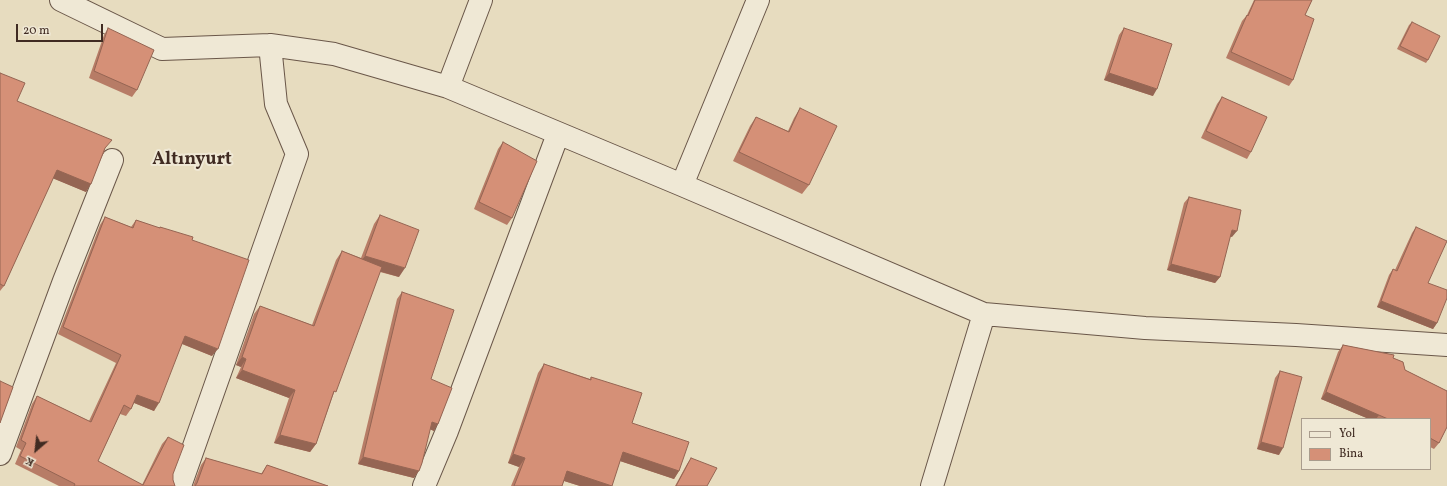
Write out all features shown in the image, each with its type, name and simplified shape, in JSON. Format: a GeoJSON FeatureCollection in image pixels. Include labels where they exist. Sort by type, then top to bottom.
{"type":"FeatureCollection","features":[{"type":"Feature","properties":{"kind":"street"},"geometry":{"type":"LineString","coordinates":[[61,0],[162,49],[270,45],[334,54],[448,87],[984,314],[1145,328],[1296,335],[1447,345]]}},
{"type":"Feature","properties":{"kind":"street"},"geometry":{"type":"LineString","coordinates":[[448,87],[481,0]]}},
{"type":"Feature","properties":{"kind":"street"},"geometry":{"type":"LineString","coordinates":[[682,185],[758,0]]}},
{"type":"Feature","properties":{"kind":"street"},"geometry":{"type":"LineString","coordinates":[[180,486],[297,154],[276,104],[270,45]]}},
{"type":"Feature","properties":{"kind":"street"},"geometry":{"type":"LineString","coordinates":[[424,486],[447,431],[558,134]]}},
{"type":"Feature","properties":{"kind":"street"},"geometry":{"type":"LineString","coordinates":[[0,454],[67,274],[112,160]]}},
{"type":"Feature","properties":{"kind":"street"},"geometry":{"type":"LineString","coordinates":[[932,486],[984,314]]}},
{"type":"Feature","properties":{"kind":"building"},"geometry":{"type":"Polygon","coordinates":[[[1255,0],[1312,0],[1305,15],[1314,19],[1293,80],[1231,52],[1255,0]]]}},
{"type":"Feature","properties":{"kind":"building"},"geometry":{"type":"Polygon","coordinates":[[[1412,22],[1440,36],[1428,60],[1400,46],[1412,22]]]}},
{"type":"Feature","properties":{"kind":"building"},"geometry":{"type":"Polygon","coordinates":[[[108,28],[154,50],[137,90],[94,71],[108,28]]]}},
{"type":"Feature","properties":{"kind":"building"},"geometry":{"type":"Polygon","coordinates":[[[1124,28],[1172,44],[1157,89],[1109,73],[1124,28]]]}},
{"type":"Feature","properties":{"kind":"building"},"geometry":{"type":"Polygon","coordinates":[[[0,73],[25,83],[17,101],[112,140],[105,148],[91,184],[57,170],[4,286],[0,284],[0,73]]]}},
{"type":"Feature","properties":{"kind":"building"},"geometry":{"type":"Polygon","coordinates":[[[1222,97],[1267,117],[1251,152],[1206,131],[1222,97]]]}},
{"type":"Feature","properties":{"kind":"building"},"geometry":{"type":"Polygon","coordinates":[[[800,108],[837,126],[809,185],[739,152],[756,117],[789,132],[800,108]]]}},
{"type":"Feature","properties":{"kind":"building"},"geometry":{"type":"Polygon","coordinates":[[[503,142],[537,161],[512,218],[479,202],[503,142]]]}},
{"type":"Feature","properties":{"kind":"building"},"geometry":{"type":"Polygon","coordinates":[[[1189,197],[1241,210],[1237,231],[1232,230],[1220,277],[1171,264],[1189,197]]]}},
{"type":"Feature","properties":{"kind":"building"},"geometry":{"type":"Polygon","coordinates":[[[380,215],[419,230],[405,268],[365,256],[380,215]]]}},
{"type":"Feature","properties":{"kind":"building"},"geometry":{"type":"Polygon","coordinates":[[[105,217],[133,228],[136,220],[160,227],[193,237],[192,240],[249,260],[218,349],[185,336],[159,403],[137,395],[131,409],[124,405],[98,461],[143,485],[168,437],[184,445],[173,474],[175,486],[74,486],[75,484],[20,456],[26,443],[21,440],[37,396],[91,422],[121,355],[63,327],[105,217]]]}},
{"type":"Feature","properties":{"kind":"building"},"geometry":{"type":"Polygon","coordinates":[[[1416,227],[1447,241],[1428,283],[1447,290],[1447,298],[1437,323],[1381,301],[1393,269],[1397,271],[1416,227]]]}},
{"type":"Feature","properties":{"kind":"building"},"geometry":{"type":"Polygon","coordinates":[[[342,251],[382,267],[336,392],[334,391],[316,444],[280,435],[295,390],[242,370],[246,359],[242,357],[260,306],[314,326],[342,251]]]}},
{"type":"Feature","properties":{"kind":"building"},"geometry":{"type":"Polygon","coordinates":[[[402,292],[454,310],[431,379],[452,388],[438,424],[432,422],[419,471],[363,457],[402,292]]]}},
{"type":"Feature","properties":{"kind":"building"},"geometry":{"type":"Polygon","coordinates":[[[1343,345],[1394,355],[1393,358],[1403,362],[1405,370],[1447,391],[1447,427],[1439,443],[1431,439],[1431,418],[1386,418],[1326,392],[1343,345]]]}},
{"type":"Feature","properties":{"kind":"building"},"geometry":{"type":"Polygon","coordinates":[[[544,364],[591,380],[591,377],[642,393],[632,423],[689,442],[679,471],[623,452],[612,486],[567,471],[562,486],[514,486],[525,458],[513,454],[544,364]]]}},
{"type":"Feature","properties":{"kind":"building"},"geometry":{"type":"Polygon","coordinates":[[[1280,371],[1302,377],[1283,448],[1261,442],[1280,371]]]}},
{"type":"Feature","properties":{"kind":"building"},"geometry":{"type":"Polygon","coordinates":[[[0,381],[13,387],[0,423],[0,381]]]}},
{"type":"Feature","properties":{"kind":"building"},"geometry":{"type":"Polygon","coordinates":[[[206,458],[262,474],[267,465],[328,486],[195,486],[206,458]]]}},
{"type":"Feature","properties":{"kind":"building"},"geometry":{"type":"Polygon","coordinates":[[[691,458],[717,468],[707,486],[676,486],[691,458]]]}},
{"type":"Feature","properties":{"kind":"district","name":"Altınyurt"},"geometry":{"type":"Point","coordinates":[192,161]}}]}
